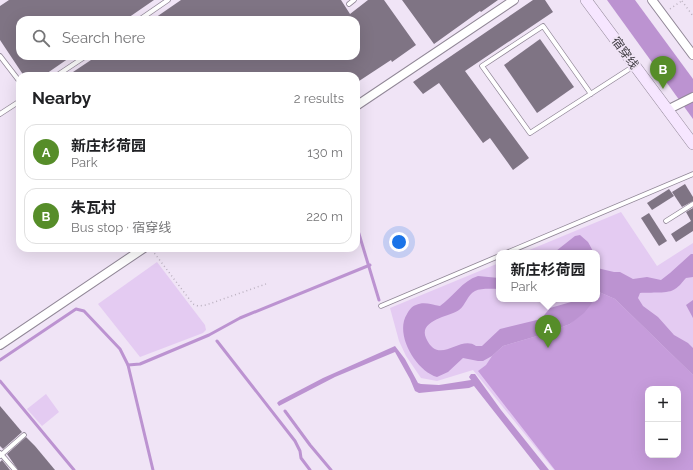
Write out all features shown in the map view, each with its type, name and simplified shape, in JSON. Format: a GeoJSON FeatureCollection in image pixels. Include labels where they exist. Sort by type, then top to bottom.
{"type":"FeatureCollection","features":[{"type":"Feature","properties":{"kind":"main road","name":"宿穿线"},"geometry":{"type":"LineString","coordinates":[[586,0],[635,66],[672,108],[693,144]]}},
{"type":"Feature","properties":{"kind":"street"},"geometry":{"type":"LineString","coordinates":[[360,103],[514,0]]}},
{"type":"Feature","properties":{"kind":"street"},"geometry":{"type":"LineString","coordinates":[[652,0],[693,55]]}},
{"type":"Feature","properties":{"kind":"street"},"geometry":{"type":"LineString","coordinates":[[672,108],[693,97]]}},
{"type":"Feature","properties":{"kind":"street"},"geometry":{"type":"LineString","coordinates":[[0,345],[138,252]]}},
{"type":"Feature","properties":{"kind":"lane"},"geometry":{"type":"LineString","coordinates":[[145,16],[168,0]]}},
{"type":"Feature","properties":{"kind":"lane"},"geometry":{"type":"LineString","coordinates":[[349,4],[354,0]]}},
{"type":"Feature","properties":{"kind":"lane"},"geometry":{"type":"LineString","coordinates":[[591,94],[543,26],[482,66],[530,133],[635,66]]}},
{"type":"Feature","properties":{"kind":"lane"},"geometry":{"type":"LineString","coordinates":[[0,56],[16,77]]}},
{"type":"Feature","properties":{"kind":"lane"},"geometry":{"type":"LineString","coordinates":[[62,72],[80,60]]}},
{"type":"Feature","properties":{"kind":"lane"},"geometry":{"type":"LineString","coordinates":[[0,114],[16,103]]}},
{"type":"Feature","properties":{"kind":"lane"},"geometry":{"type":"LineString","coordinates":[[513,250],[693,174]]}},
{"type":"Feature","properties":{"kind":"lane"},"geometry":{"type":"LineString","coordinates":[[666,221],[693,204]]}},
{"type":"Feature","properties":{"kind":"lane"},"geometry":{"type":"LineString","coordinates":[[382,306],[496,257]]}},
{"type":"Feature","properties":{"kind":"lane"},"geometry":{"type":"LineString","coordinates":[[14,470],[0,454],[24,435]]}},
{"type":"Feature","properties":{"kind":"path"},"geometry":{"type":"LineString","coordinates":[[663,14],[682,0],[693,16]]}},
{"type":"Feature","properties":{"kind":"path"},"geometry":{"type":"LineString","coordinates":[[154,252],[193,304],[198,306],[206,305],[266,284]]}},
{"type":"Feature","properties":{"kind":"shaded area"},"geometry":{"type":"Polygon","coordinates":[[[607,0],[635,0],[693,79],[693,119],[607,0]]]}},
{"type":"Feature","properties":{"kind":"shaded area"},"geometry":{"type":"Polygon","coordinates":[[[621,212],[657,266],[693,243],[693,470],[554,470],[473,370],[437,381],[421,378],[406,356],[399,341],[390,308],[496,264],[496,302],[600,302],[600,250],[529,250],[621,212]]]}},
{"type":"Feature","properties":{"kind":"shaded area"},"geometry":{"type":"Polygon","coordinates":[[[580,235],[588,242],[592,250],[557,250],[575,236],[580,235]]]}},
{"type":"Feature","properties":{"kind":"shaded area"},"geometry":{"type":"Polygon","coordinates":[[[691,254],[693,254],[693,277],[686,278],[672,291],[640,293],[638,298],[643,306],[658,317],[674,335],[688,343],[693,348],[693,375],[615,299],[600,292],[600,269],[620,272],[633,279],[647,277],[661,280],[691,254]]]}},
{"type":"Feature","properties":{"kind":"shaded area"},"geometry":{"type":"Polygon","coordinates":[[[157,262],[205,325],[206,330],[203,333],[140,357],[98,304],[157,262]]]}},
{"type":"Feature","properties":{"kind":"shaded area"},"geometry":{"type":"Polygon","coordinates":[[[478,276],[496,278],[496,289],[483,289],[475,291],[470,295],[459,310],[436,320],[427,327],[425,332],[426,338],[431,346],[437,350],[443,350],[470,343],[476,346],[482,346],[500,329],[541,319],[550,308],[571,302],[593,302],[584,313],[570,324],[544,334],[503,346],[492,356],[483,361],[463,358],[448,372],[437,377],[422,367],[409,351],[403,331],[404,322],[412,307],[425,303],[440,306],[472,278],[478,276]]]}},
{"type":"Feature","properties":{"kind":"shaded area"},"geometry":{"type":"Polygon","coordinates":[[[600,292],[615,299],[693,375],[693,470],[555,470],[478,371],[486,365],[492,356],[503,346],[544,334],[570,324],[593,302],[600,302],[600,292]]]}},
{"type":"Feature","properties":{"kind":"shaded area"},"geometry":{"type":"Polygon","coordinates":[[[693,300],[693,318],[686,305],[693,300]]]}},
{"type":"Feature","properties":{"kind":"shaded area"},"geometry":{"type":"Polygon","coordinates":[[[395,346],[405,359],[418,383],[439,385],[471,380],[469,377],[471,374],[475,374],[501,410],[549,470],[540,470],[474,386],[469,388],[419,393],[415,391],[395,352],[335,377],[279,406],[277,403],[323,378],[395,346]]]}},
{"type":"Feature","properties":{"kind":"shaded area"},"geometry":{"type":"Polygon","coordinates":[[[46,394],[59,412],[42,426],[27,409],[46,394]]]}},
{"type":"Feature","properties":{"kind":"building"},"geometry":{"type":"Polygon","coordinates":[[[9,0],[154,0],[131,16],[16,16],[16,60],[66,60],[49,72],[21,72],[0,40],[0,6],[9,0]]]}},
{"type":"Feature","properties":{"kind":"building"},"geometry":{"type":"Polygon","coordinates":[[[181,0],[341,0],[350,14],[368,0],[384,0],[416,45],[392,62],[391,60],[360,80],[360,72],[73,72],[91,60],[360,60],[360,16],[158,16],[181,0]]]}},
{"type":"Feature","properties":{"kind":"building"},"geometry":{"type":"Polygon","coordinates":[[[402,0],[498,0],[434,44],[402,0]]]}},
{"type":"Feature","properties":{"kind":"building"},"geometry":{"type":"Polygon","coordinates":[[[533,0],[545,0],[553,12],[465,71],[529,158],[513,170],[490,138],[483,143],[439,83],[423,94],[413,82],[533,0]]]}},
{"type":"Feature","properties":{"kind":"building"},"geometry":{"type":"Polygon","coordinates":[[[540,39],[574,87],[537,113],[504,65],[540,39]]]}},
{"type":"Feature","properties":{"kind":"building"},"geometry":{"type":"Polygon","coordinates":[[[685,184],[693,197],[693,201],[682,207],[672,192],[685,184]]]}},
{"type":"Feature","properties":{"kind":"building"},"geometry":{"type":"Polygon","coordinates":[[[669,189],[674,196],[652,210],[647,203],[669,189]]]}},
{"type":"Feature","properties":{"kind":"building"},"geometry":{"type":"Polygon","coordinates":[[[693,208],[693,231],[676,242],[671,234],[691,221],[686,212],[693,208]]]}},
{"type":"Feature","properties":{"kind":"building"},"geometry":{"type":"Polygon","coordinates":[[[649,213],[667,241],[659,246],[641,218],[649,213]]]}},
{"type":"Feature","properties":{"kind":"building"},"geometry":{"type":"Polygon","coordinates":[[[0,406],[22,432],[3,449],[0,446],[0,406]]]}},
{"type":"Feature","properties":{"kind":"building"},"geometry":{"type":"Polygon","coordinates":[[[26,437],[55,470],[18,470],[7,454],[26,437]]]}},
{"type":"Feature","properties":{"kind":"building"},"geometry":{"type":"Polygon","coordinates":[[[2,460],[10,470],[0,470],[0,462],[2,460]]]}},
{"type":"Feature","properties":{"kind":"waterway"},"geometry":{"type":"LineString","coordinates":[[360,237],[379,300]]}},
{"type":"Feature","properties":{"kind":"waterway"},"geometry":{"type":"LineString","coordinates":[[128,365],[140,364],[209,335],[240,318],[370,265]]}},
{"type":"Feature","properties":{"kind":"waterway"},"geometry":{"type":"LineString","coordinates":[[0,360],[76,309],[84,311],[120,349],[128,365],[153,470]]}},
{"type":"Feature","properties":{"kind":"waterway"},"geometry":{"type":"LineString","coordinates":[[217,341],[295,441],[300,451],[301,458],[310,470]]}},
{"type":"Feature","properties":{"kind":"waterway"},"geometry":{"type":"LineString","coordinates":[[0,381],[74,470]]}},
{"type":"Feature","properties":{"kind":"waterway"},"geometry":{"type":"LineString","coordinates":[[285,411],[331,470]]}},
{"type":"Feature","properties":{"kind":"place","name":"朱瓦村"},"geometry":{"type":"Point","coordinates":[663,89]}},
{"type":"Feature","properties":{"kind":"place","name":"新庄杉荷园"},"geometry":{"type":"Point","coordinates":[548,348]}}]}
